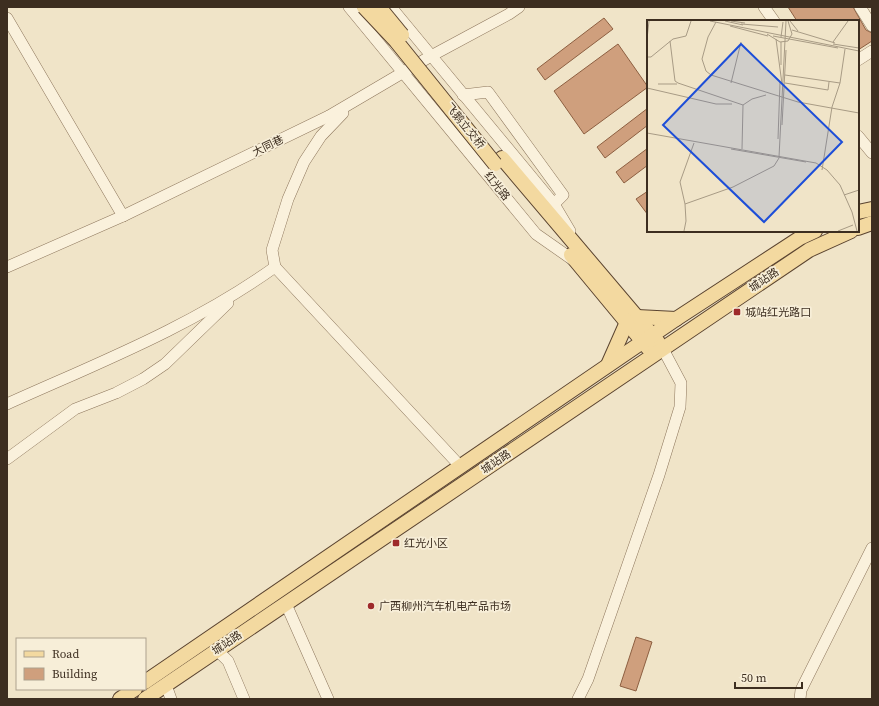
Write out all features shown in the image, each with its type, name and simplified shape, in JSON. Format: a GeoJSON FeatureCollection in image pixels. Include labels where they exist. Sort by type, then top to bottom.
{"type":"FeatureCollection","features":[{"type":"Feature","properties":{"kind":"main road","name":"飞鹅立交桥"},"geometry":{"type":"LineString","coordinates":[[364,7],[396,41],[583,262]]}},
{"type":"Feature","properties":{"kind":"main road","name":"飞鹅立交桥"},"geometry":{"type":"LineString","coordinates":[[379,7],[498,161]]}},
{"type":"Feature","properties":{"kind":"main road"},"geometry":{"type":"LineString","coordinates":[[859,212],[872,209]]}},
{"type":"Feature","properties":{"kind":"main road"},"geometry":{"type":"LineString","coordinates":[[859,228],[872,223]]}},
{"type":"Feature","properties":{"kind":"main road","name":"城站路"},"geometry":{"type":"LineString","coordinates":[[146,681],[676,319],[800,238],[813,232]]}},
{"type":"Feature","properties":{"kind":"main road","name":"城站路"},"geometry":{"type":"LineString","coordinates":[[145,699],[809,250],[849,232]]}},
{"type":"Feature","properties":{"kind":"main road","name":"红光路"},"geometry":{"type":"LineString","coordinates":[[583,262],[659,352]]}},
{"type":"Feature","properties":{"kind":"main road"},"geometry":{"type":"LineString","coordinates":[[608,365],[632,320],[676,319]]}},
{"type":"Feature","properties":{"kind":"main road"},"geometry":{"type":"LineString","coordinates":[[120,699],[134,690]]}},
{"type":"Feature","properties":{"kind":"street","name":"红光路"},"geometry":{"type":"LineString","coordinates":[[349,7],[536,234],[583,262]]}},
{"type":"Feature","properties":{"kind":"street","name":"红光路"},"geometry":{"type":"LineString","coordinates":[[391,7],[554,204],[583,262]]}},
{"type":"Feature","properties":{"kind":"street","name":"大同巷"},"geometry":{"type":"LineString","coordinates":[[7,267],[123,216],[329,116],[403,72],[509,14],[519,7]]}},
{"type":"Feature","properties":{"kind":"street"},"geometry":{"type":"LineString","coordinates":[[764,7],[773,20]]}},
{"type":"Feature","properties":{"kind":"street"},"geometry":{"type":"LineString","coordinates":[[860,7],[872,26]]}},
{"type":"Feature","properties":{"kind":"street"},"geometry":{"type":"LineString","coordinates":[[7,18],[123,216]]}},
{"type":"Feature","properties":{"kind":"street"},"geometry":{"type":"LineString","coordinates":[[859,59],[872,51]]}},
{"type":"Feature","properties":{"kind":"street"},"geometry":{"type":"LineString","coordinates":[[464,95],[488,92],[563,196],[554,204]]}},
{"type":"Feature","properties":{"kind":"street"},"geometry":{"type":"LineString","coordinates":[[354,101],[321,136],[304,162],[288,199],[272,250],[275,267],[461,467]]}},
{"type":"Feature","properties":{"kind":"street"},"geometry":{"type":"LineString","coordinates":[[859,137],[872,153]]}},
{"type":"Feature","properties":{"kind":"street"},"geometry":{"type":"LineString","coordinates":[[7,404],[182,325],[242,290],[275,267]]}},
{"type":"Feature","properties":{"kind":"street"},"geometry":{"type":"LineString","coordinates":[[7,459],[75,409],[116,393],[143,379],[165,364],[242,290]]}},
{"type":"Feature","properties":{"kind":"street"},"geometry":{"type":"LineString","coordinates":[[578,699],[588,679],[646,513],[680,407],[681,383],[659,352]]}},
{"type":"Feature","properties":{"kind":"street"},"geometry":{"type":"LineString","coordinates":[[800,699],[801,690],[872,548]]}},
{"type":"Feature","properties":{"kind":"street"},"geometry":{"type":"LineString","coordinates":[[286,604],[328,699]]}},
{"type":"Feature","properties":{"kind":"street"},"geometry":{"type":"LineString","coordinates":[[217,650],[228,661],[244,699]]}},
{"type":"Feature","properties":{"kind":"street"},"geometry":{"type":"LineString","coordinates":[[166,685],[171,699]]}},
{"type":"Feature","properties":{"kind":"building"},"geometry":{"type":"Polygon","coordinates":[[[788,7],[853,7],[866,30],[872,33],[872,41],[859,49],[859,20],[796,20],[788,7]]]}},
{"type":"Feature","properties":{"kind":"building"},"geometry":{"type":"Polygon","coordinates":[[[604,18],[613,29],[545,80],[537,69],[604,18]]]}},
{"type":"Feature","properties":{"kind":"building"},"geometry":{"type":"Polygon","coordinates":[[[618,44],[647,86],[647,88],[584,134],[554,91],[618,44]]]}},
{"type":"Feature","properties":{"kind":"building"},"geometry":{"type":"Polygon","coordinates":[[[647,109],[647,126],[605,158],[597,147],[647,109]]]}},
{"type":"Feature","properties":{"kind":"building"},"geometry":{"type":"Polygon","coordinates":[[[647,149],[647,166],[624,183],[616,172],[647,149]]]}},
{"type":"Feature","properties":{"kind":"building"},"geometry":{"type":"Polygon","coordinates":[[[647,192],[647,214],[636,199],[647,192]]]}},
{"type":"Feature","properties":{"kind":"building"},"geometry":{"type":"Polygon","coordinates":[[[636,637],[652,642],[636,691],[620,686],[636,637]]]}},
{"type":"Feature","properties":{"kind":"place","name":"城站红光路口"},"geometry":{"type":"Point","coordinates":[737,312]}},
{"type":"Feature","properties":{"kind":"place","name":"红光小区"},"geometry":{"type":"Point","coordinates":[396,543]}},
{"type":"Feature","properties":{"kind":"place","name":"广西柳州汽车机电产品市场"},"geometry":{"type":"Point","coordinates":[371,606]}}]}
